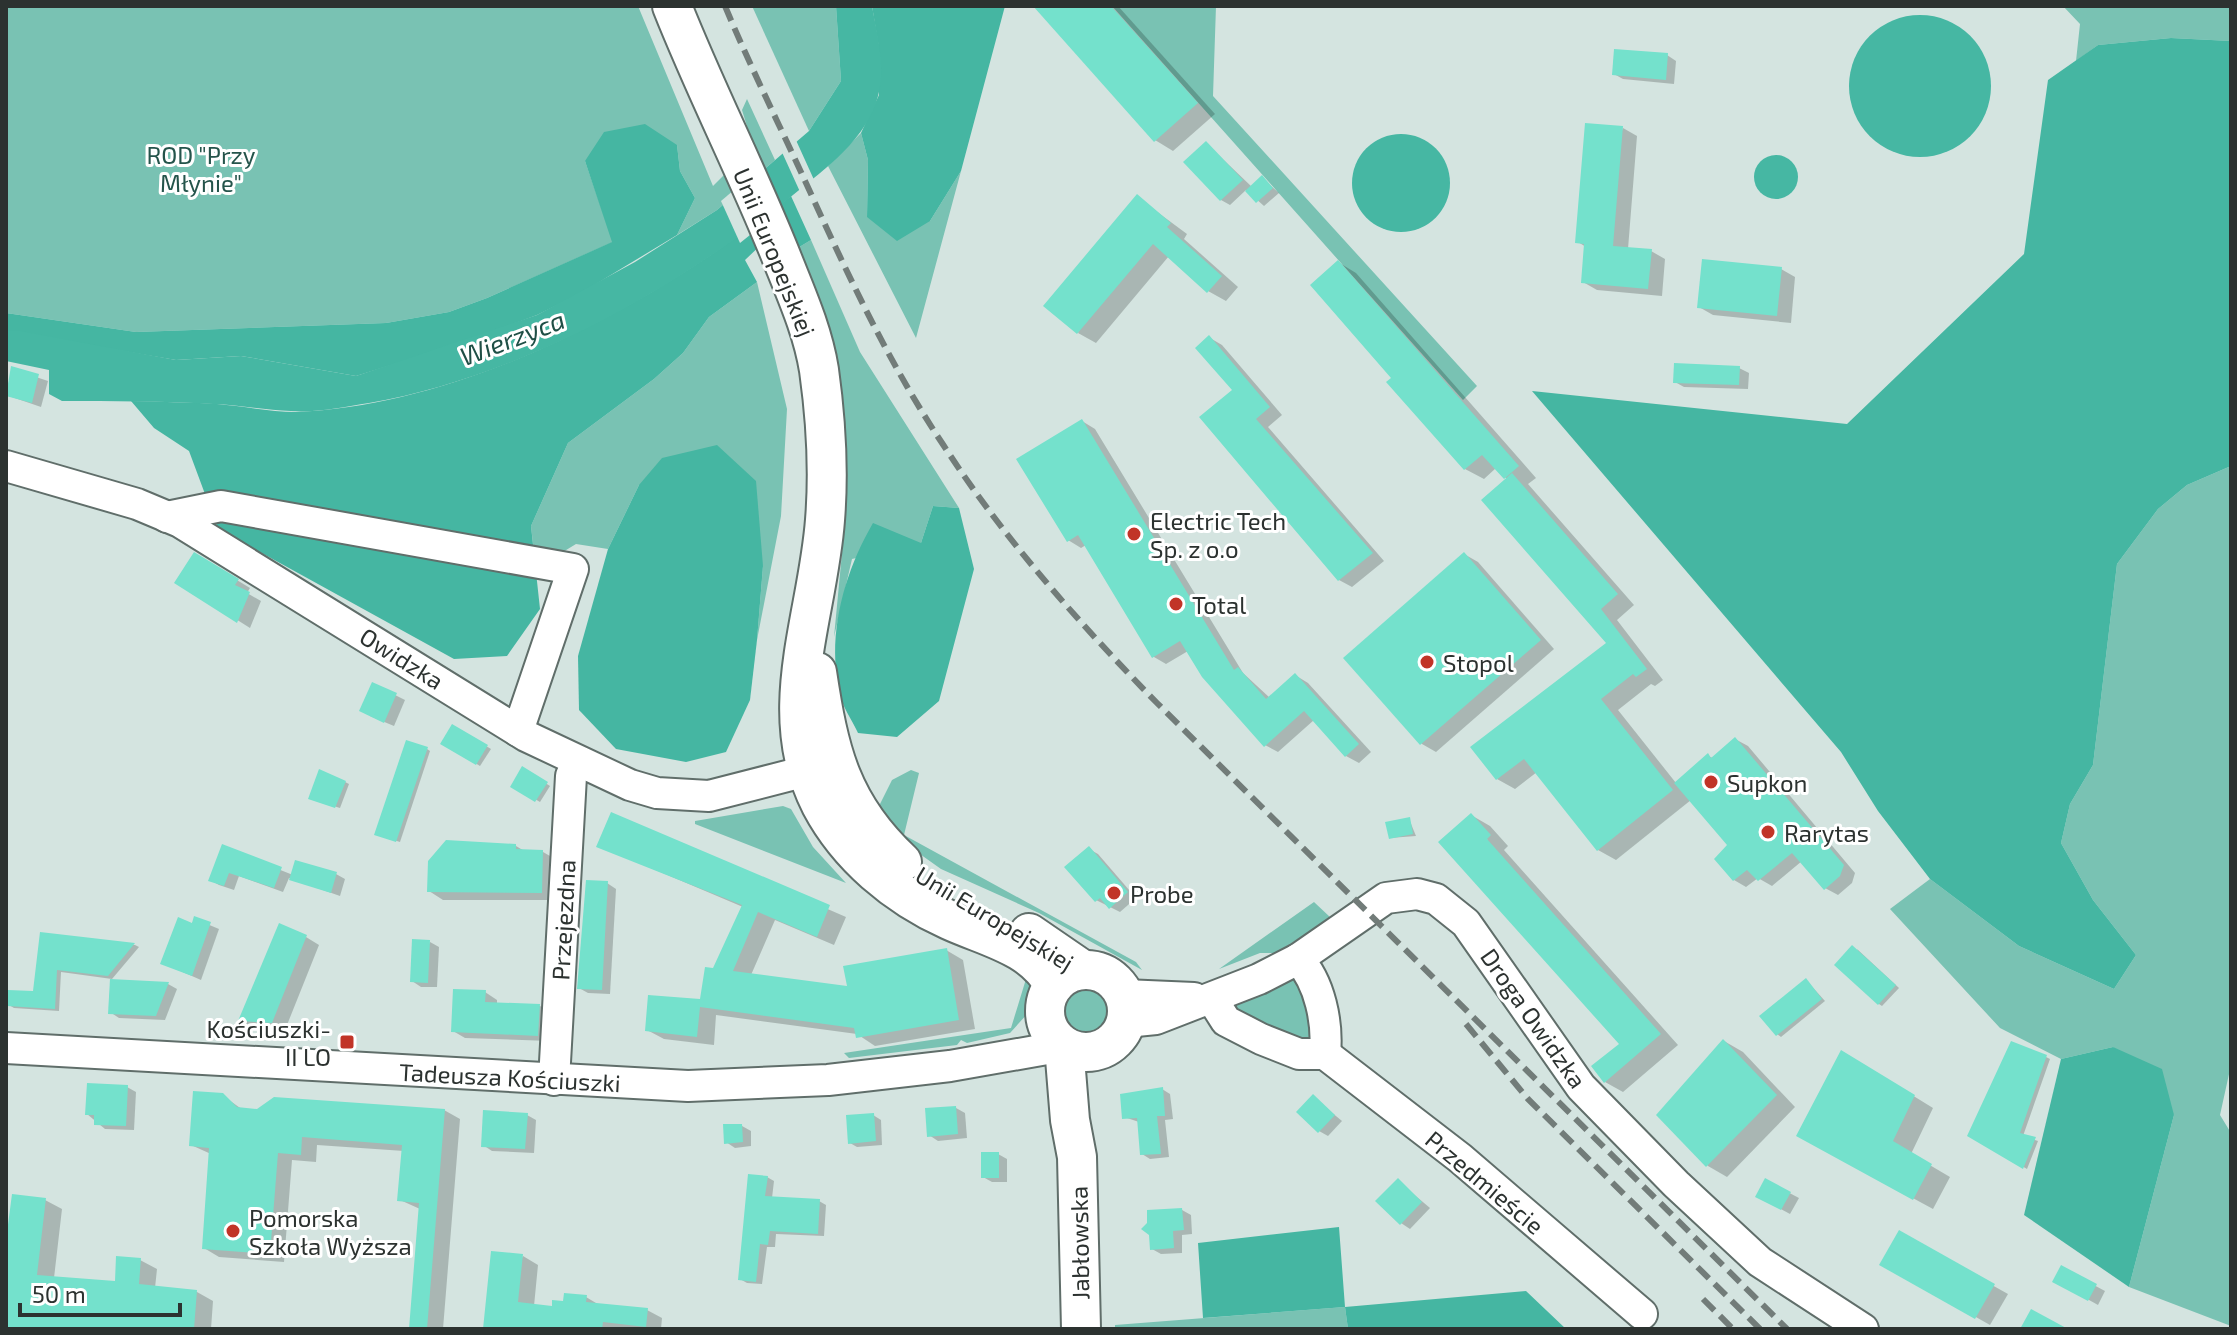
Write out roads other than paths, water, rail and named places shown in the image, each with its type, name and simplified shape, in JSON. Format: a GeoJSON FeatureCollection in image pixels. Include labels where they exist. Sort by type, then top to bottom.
{"type":"FeatureCollection","features":[{"type":"Feature","properties":{"kind":"main road","name":"Unii Europejskiej"},"geometry":{"type":"LineString","coordinates":[[672,6],[773,237],[808,330],[818,366],[827,439],[825,522],[797,711],[821,767]]}},
{"type":"Feature","properties":{"kind":"main road"},"geometry":{"type":"LineString","coordinates":[[821,767],[821,804],[840,834],[891,887],[950,921],[1022,950],[1069,977],[1107,976],[1125,1008],[1112,1042],[1067,1041],[1045,1005],[1069,977]]}},
{"type":"Feature","properties":{"kind":"main road","name":"Jabłowska"},"geometry":{"type":"LineString","coordinates":[[1067,1041],[1087,1120],[1077,1157],[1081,1329]]}},
{"type":"Feature","properties":{"kind":"street","name":"Owidzka"},"geometry":{"type":"LineString","coordinates":[[6,466],[137,504],[167,517],[240,557],[518,731],[630,785],[684,796],[709,796],[821,767]]}},
{"type":"Feature","properties":{"kind":"street"},"geometry":{"type":"LineString","coordinates":[[167,517],[221,506],[573,569],[518,731]]}},
{"type":"Feature","properties":{"kind":"street","name":"Przejezdna"},"geometry":{"type":"LineString","coordinates":[[554,1080],[571,776],[577,762]]}},
{"type":"Feature","properties":{"kind":"street","name":"Droga Owidzka"},"geometry":{"type":"LineString","coordinates":[[1125,1008],[1156,1019],[1212,999],[1298,959],[1386,898],[1417,894],[1453,909],[1487,951],[1563,1065],[1643,1150],[1760,1262],[1863,1329]]}},
{"type":"Feature","properties":{"kind":"street"},"geometry":{"type":"LineString","coordinates":[[1212,999],[1226,1021],[1261,1039],[1299,1054],[1325,1054],[1327,1030],[1309,971],[1298,959]]}},
{"type":"Feature","properties":{"kind":"street","name":"Tadeusza Kościuszki"},"geometry":{"type":"LineString","coordinates":[[6,1048],[688,1086],[804,1082],[950,1066],[1067,1041]]}},
{"type":"Feature","properties":{"kind":"street","name":"Przedmieście"},"geometry":{"type":"LineString","coordinates":[[1325,1054],[1460,1158],[1642,1314]]}},
{"type":"Feature","properties":{"kind":"water","name":"Wierzyca"},"geometry":{"type":"Polygon","coordinates":[[[836,6],[872,6],[880,51],[880,85],[873,111],[844,152],[748,230],[699,264],[647,296],[538,351],[425,391],[369,403],[300,411],[194,403],[62,401],[49,394],[49,370],[6,361],[6,331],[20,331],[176,360],[241,356],[356,376],[537,315],[635,262],[717,210],[809,131],[841,81],[836,6]]]}},
{"type":"Feature","properties":{"kind":"water"},"geometry":{"type":"Polygon","coordinates":[[[1920,15],[1947,20],[1970,36],[1986,59],[1991,86],[1986,113],[1970,136],[1947,152],[1920,157],[1893,152],[1870,136],[1854,113],[1849,86],[1854,59],[1870,36],[1893,20],[1920,15]]]}},
{"type":"Feature","properties":{"kind":"water"},"geometry":{"type":"Polygon","coordinates":[[[1401,134],[1420,137],[1436,148],[1447,164],[1450,183],[1447,202],[1436,218],[1420,229],[1401,232],[1382,229],[1366,218],[1355,202],[1352,183],[1355,164],[1366,148],[1382,137],[1401,134]]]}},
{"type":"Feature","properties":{"kind":"water"},"geometry":{"type":"Polygon","coordinates":[[[1776,155],[1792,161],[1798,177],[1792,193],[1776,199],[1760,193],[1754,177],[1760,161],[1776,155]]]}},
{"type":"Feature","properties":{"kind":"railway"},"geometry":{"type":"LineString","coordinates":[[725,6],[837,251],[887,350],[967,481],[1018,548],[1071,611],[1157,703],[1787,1329]]}},
{"type":"Feature","properties":{"kind":"railway"},"geometry":{"type":"LineString","coordinates":[[1466,1024],[1528,1099],[1760,1329]]}},
{"type":"Feature","properties":{"kind":"railway"},"geometry":{"type":"LineString","coordinates":[[1703,1299],[1733,1329]]}},
{"type":"Feature","properties":{"kind":"place","name":"Electric Tech Sp. z o.o"},"geometry":{"type":"Point","coordinates":[1134,534]}},
{"type":"Feature","properties":{"kind":"place","name":"Total"},"geometry":{"type":"Point","coordinates":[1176,604]}},
{"type":"Feature","properties":{"kind":"place","name":"Stopol"},"geometry":{"type":"Point","coordinates":[1427,662]}},
{"type":"Feature","properties":{"kind":"place","name":"Supkon"},"geometry":{"type":"Point","coordinates":[1711,782]}},
{"type":"Feature","properties":{"kind":"place","name":"Rarytas"},"geometry":{"type":"Point","coordinates":[1768,832]}},
{"type":"Feature","properties":{"kind":"place","name":"Probe"},"geometry":{"type":"Point","coordinates":[1114,893]}},
{"type":"Feature","properties":{"kind":"place","name":"Kościuszki- II LO"},"geometry":{"type":"Point","coordinates":[347,1042]}},
{"type":"Feature","properties":{"kind":"place","name":"Pomorska Szkoła Wyższa"},"geometry":{"type":"Point","coordinates":[233,1231]}},
{"type":"Feature","properties":{"kind":"park label","name":"ROD \"Przy Młynie\""},"geometry":{"type":"Point","coordinates":[201,168]}}]}
